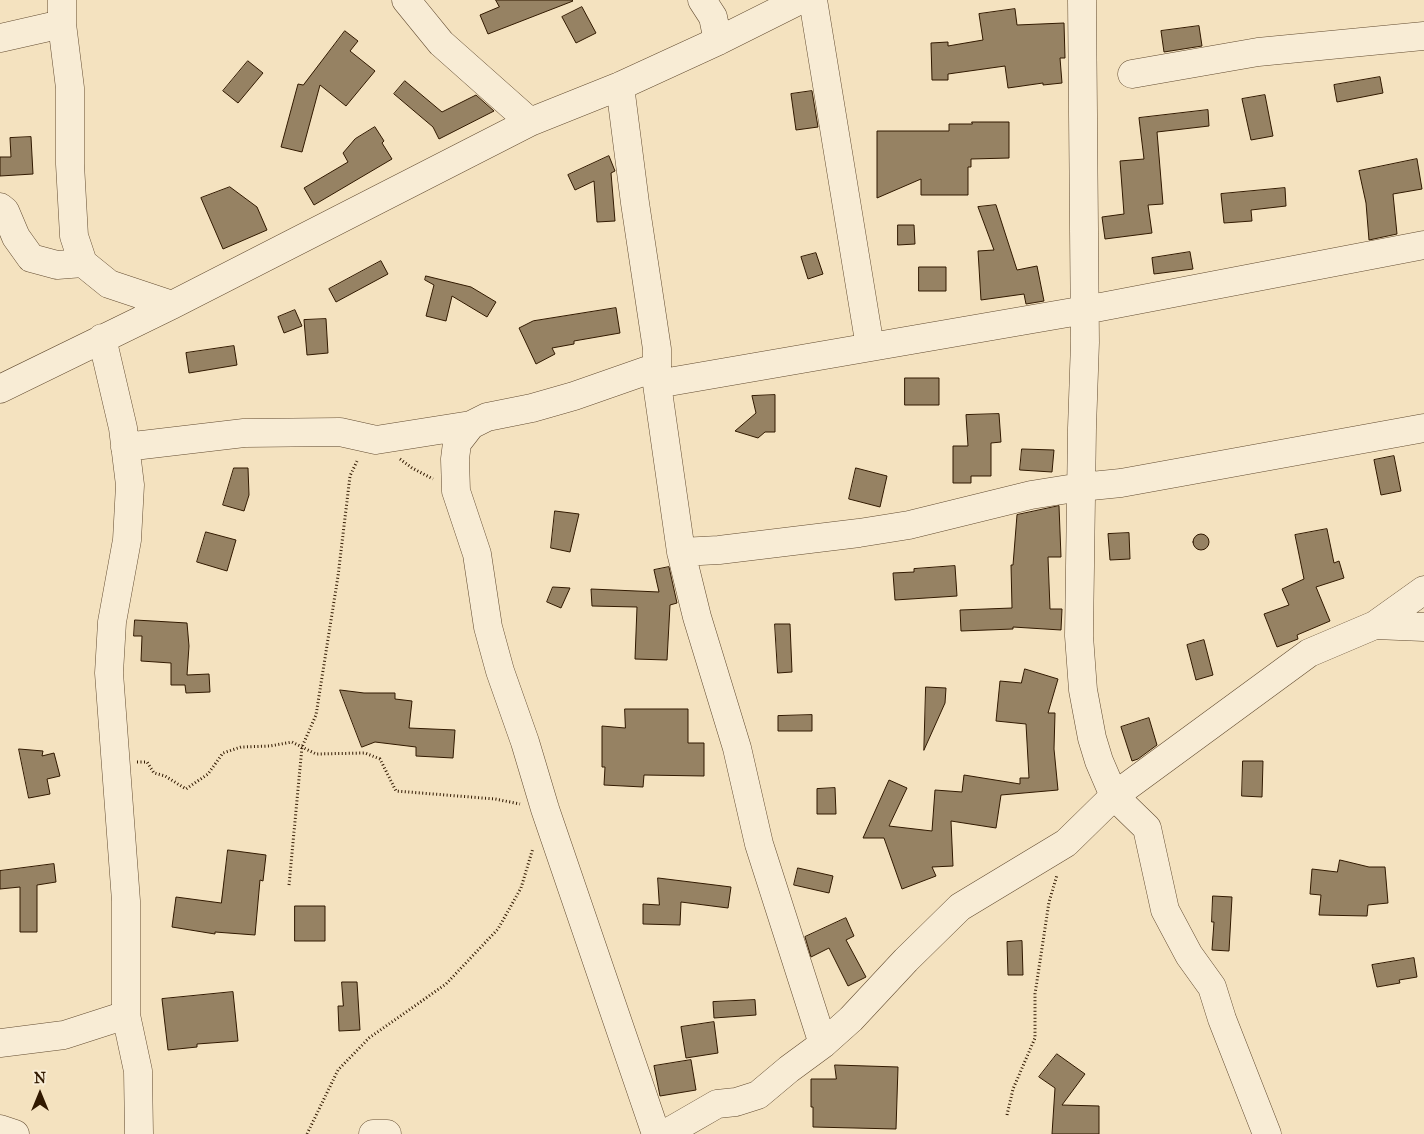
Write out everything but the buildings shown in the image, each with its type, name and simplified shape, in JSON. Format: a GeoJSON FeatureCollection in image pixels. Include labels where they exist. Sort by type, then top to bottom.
{"type":"FeatureCollection","features":[{"type":"Feature","properties":{"kind":"street"},"geometry":{"type":"LineString","coordinates":[[406,0],[441,43],[530,122]]}},
{"type":"Feature","properties":{"kind":"street"},"geometry":{"type":"LineString","coordinates":[[702,0],[713,17],[718,41]]}},
{"type":"Feature","properties":{"kind":"street"},"geometry":{"type":"LineString","coordinates":[[0,388],[172,305],[530,122],[620,86],[718,41],[800,0]]}},
{"type":"Feature","properties":{"kind":"street"},"geometry":{"type":"LineString","coordinates":[[813,0],[870,347]]}},
{"type":"Feature","properties":{"kind":"street"},"geometry":{"type":"LineString","coordinates":[[1082,0],[1085,310],[1079,636],[1083,690],[1092,738],[1114,796],[1147,828],[1165,910],[1189,955],[1212,987],[1222,1020],[1266,1134]]}},
{"type":"Feature","properties":{"kind":"street"},"geometry":{"type":"LineString","coordinates":[[0,38],[62,12],[70,88],[70,164],[74,236],[82,263],[109,284],[172,305]]}},
{"type":"Feature","properties":{"kind":"street"},"geometry":{"type":"LineString","coordinates":[[1132,74],[1258,52],[1424,36]]}},
{"type":"Feature","properties":{"kind":"street"},"geometry":{"type":"LineString","coordinates":[[620,86],[657,349],[657,375],[682,552],[697,617],[737,748],[759,844],[824,1044]]}},
{"type":"Feature","properties":{"kind":"street"},"geometry":{"type":"LineString","coordinates":[[0,207],[5,211],[16,237],[30,258],[58,266],[82,263]]}},
{"type":"Feature","properties":{"kind":"street"},"geometry":{"type":"LineString","coordinates":[[125,447],[244,434],[340,432],[376,440],[471,425],[487,417],[532,408],[657,375],[870,347],[1085,310],[1424,245]]}},
{"type":"Feature","properties":{"kind":"street"},"geometry":{"type":"LineString","coordinates":[[102,338],[123,428],[130,485],[127,540],[112,622],[108,673],[126,901],[126,1015],[138,1071],[139,1134]]}},
{"type":"Feature","properties":{"kind":"street"},"geometry":{"type":"LineString","coordinates":[[471,425],[457,443],[455,459],[456,491],[477,554],[488,627],[500,671],[525,742],[545,809],[656,1134]]}},
{"type":"Feature","properties":{"kind":"street"},"geometry":{"type":"LineString","coordinates":[[682,552],[736,548],[909,525],[1031,495],[1081,487],[1121,484],[1424,428]]}},
{"type":"Feature","properties":{"kind":"street"},"geometry":{"type":"LineString","coordinates":[[665,1134],[717,1104],[736,1102],[758,1095],[789,1068],[824,1044],[851,1019],[906,960],[960,907],[1066,843],[1114,796],[1309,653],[1376,625],[1424,590]]}},
{"type":"Feature","properties":{"kind":"street"},"geometry":{"type":"LineString","coordinates":[[1376,625],[1424,627]]}},
{"type":"Feature","properties":{"kind":"street"},"geometry":{"type":"LineString","coordinates":[[0,1043],[64,1035],[126,1015]]}},
{"type":"Feature","properties":{"kind":"street"},"geometry":{"type":"LineString","coordinates":[[0,1129],[15,1134]]}},
{"type":"Feature","properties":{"kind":"street"},"geometry":{"type":"LineString","coordinates":[[374,1134],[387,1134]]}},
{"type":"Feature","properties":{"kind":"path"},"geometry":{"type":"LineString","coordinates":[[288,885],[302,747],[316,715],[338,576],[350,476],[360,453],[376,440],[412,468],[456,491]]}},
{"type":"Feature","properties":{"kind":"path"},"geometry":{"type":"LineString","coordinates":[[116,762],[146,762],[154,773],[165,776],[186,789],[208,774],[223,753],[241,747],[270,746],[292,742],[316,754],[365,753],[380,760],[396,791],[495,799],[545,809]]}},
{"type":"Feature","properties":{"kind":"path"},"geometry":{"type":"LineString","coordinates":[[1007,1115],[1013,1089],[1036,1038],[1036,994],[1049,902],[1066,843]]}},
{"type":"Feature","properties":{"kind":"path"},"geometry":{"type":"LineString","coordinates":[[306,1134],[338,1070],[369,1038],[446,984],[498,929],[521,888],[534,844]]}}]}
